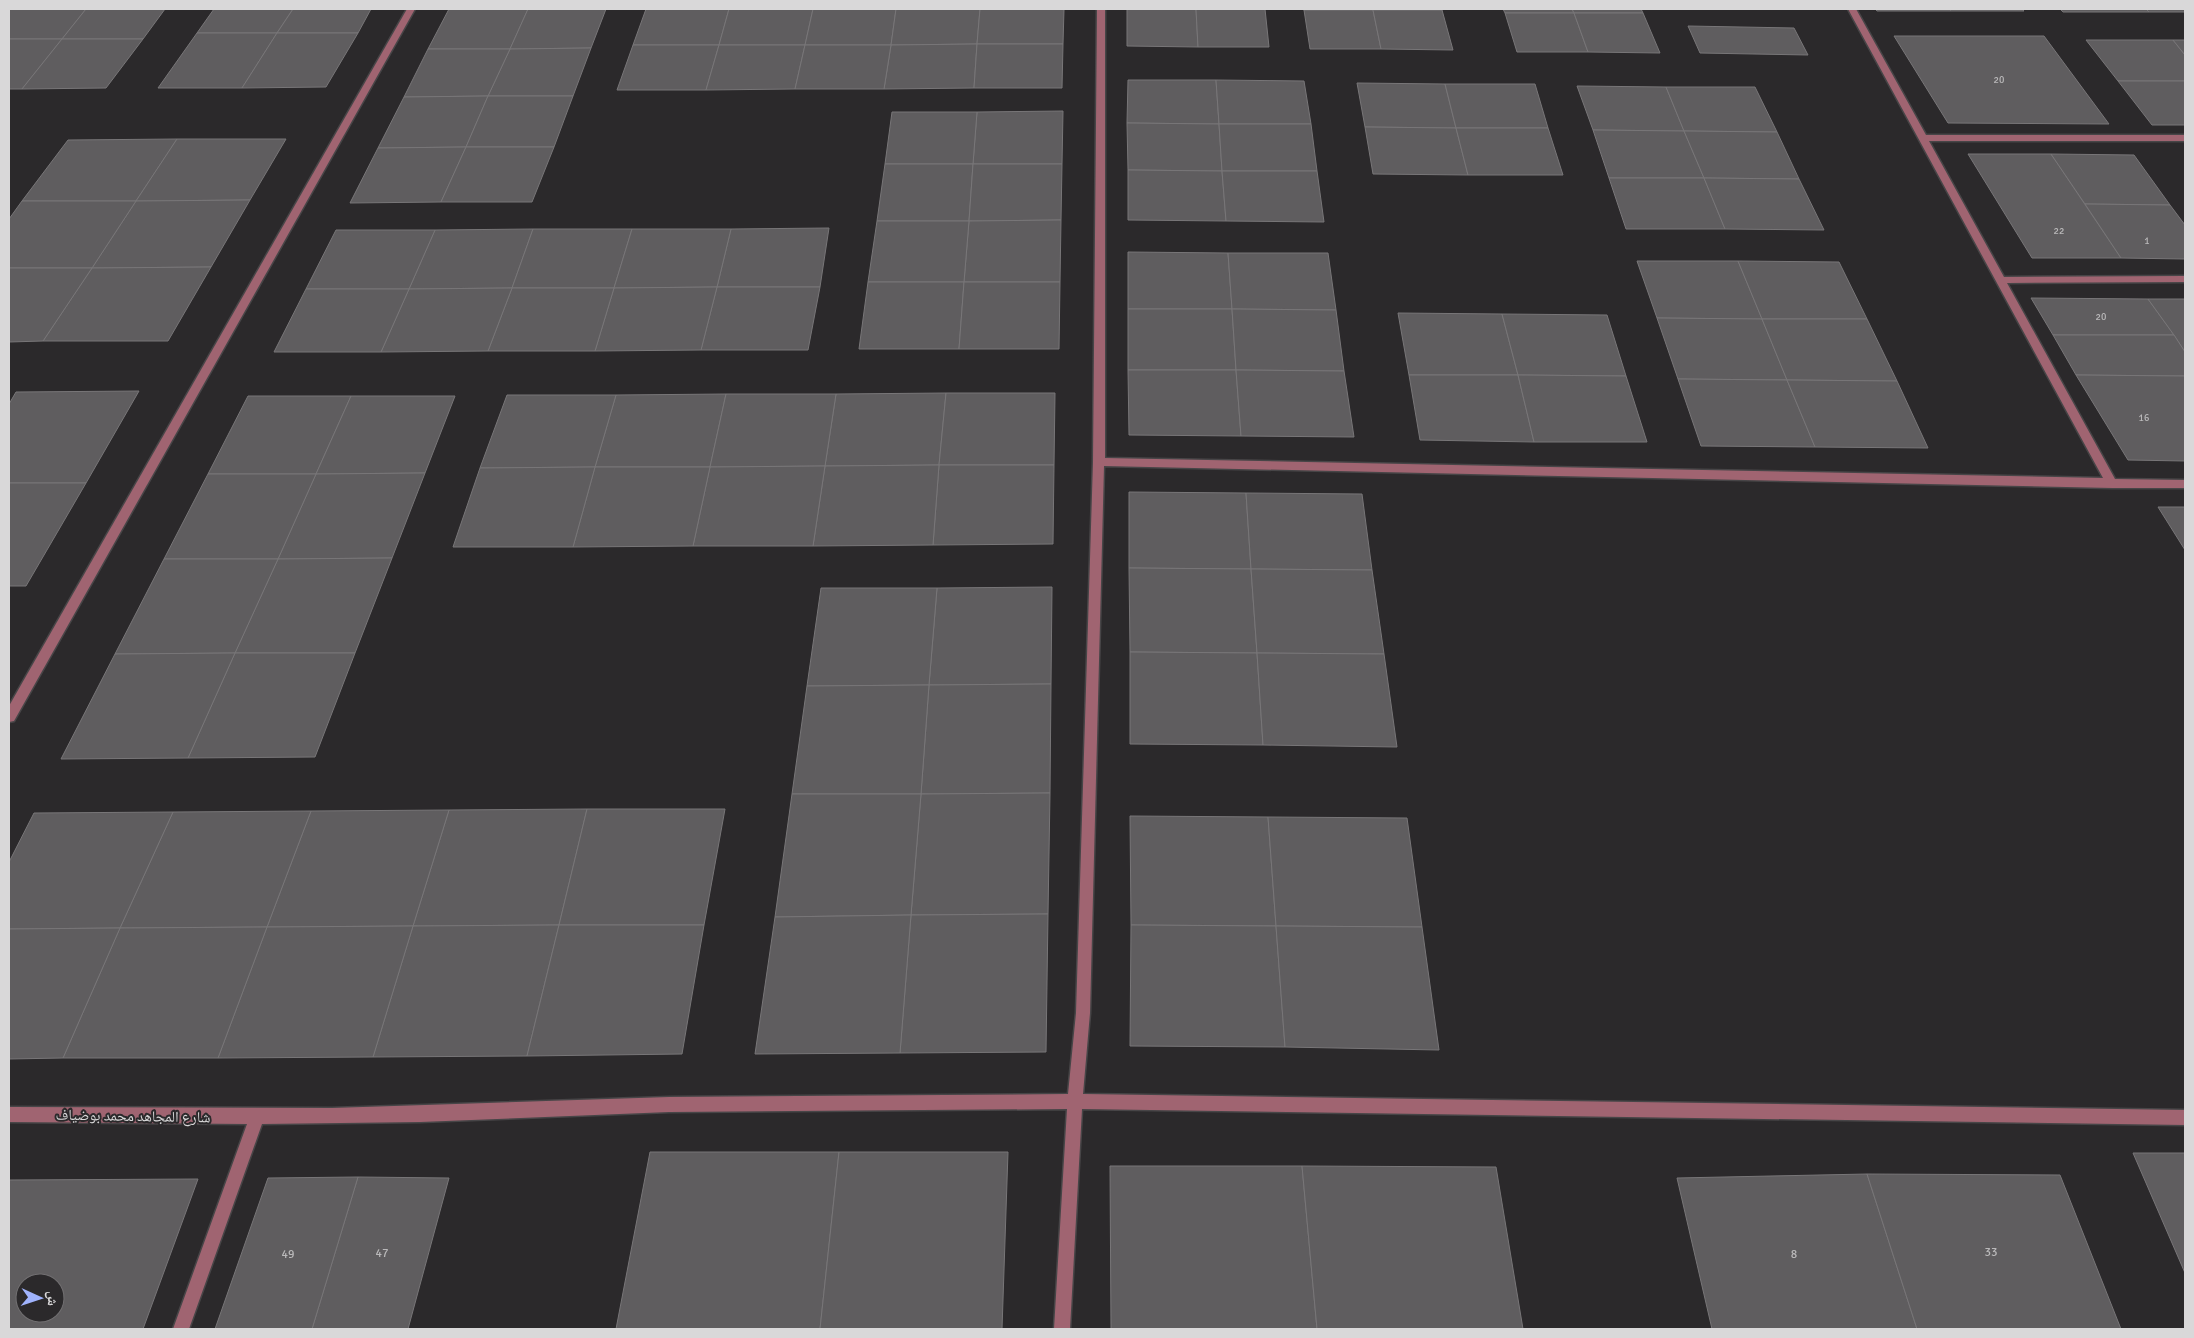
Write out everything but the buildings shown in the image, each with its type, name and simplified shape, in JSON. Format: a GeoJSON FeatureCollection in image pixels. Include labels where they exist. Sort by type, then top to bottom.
{"type":"FeatureCollection","features":[{"type":"Feature","properties":{"kind":"street"},"geometry":{"type":"LineString","coordinates":[[9,717],[411,9]]}},
{"type":"Feature","properties":{"kind":"street"},"geometry":{"type":"LineString","coordinates":[[1062,1329],[1075,1101],[1083,1013],[1099,462],[1102,9]]}},
{"type":"Feature","properties":{"kind":"street"},"geometry":{"type":"LineString","coordinates":[[1852,9],[2112,484]]}},
{"type":"Feature","properties":{"kind":"street"},"geometry":{"type":"LineString","coordinates":[[1924,138],[2185,138]]}},
{"type":"Feature","properties":{"kind":"street"},"geometry":{"type":"LineString","coordinates":[[2001,280],[2185,279]]}},
{"type":"Feature","properties":{"kind":"street"},"geometry":{"type":"LineString","coordinates":[[1099,462],[2185,484]]}},
{"type":"Feature","properties":{"kind":"street","name":"شارع المجاهد محمد بوضياف"},"geometry":{"type":"LineString","coordinates":[[9,1114],[257,1117],[708,1104],[851,1103],[982,1105],[1075,1101],[2185,1118]]}},
{"type":"Feature","properties":{"kind":"street"},"geometry":{"type":"LineString","coordinates":[[181,1329],[257,1117]]}}]}
